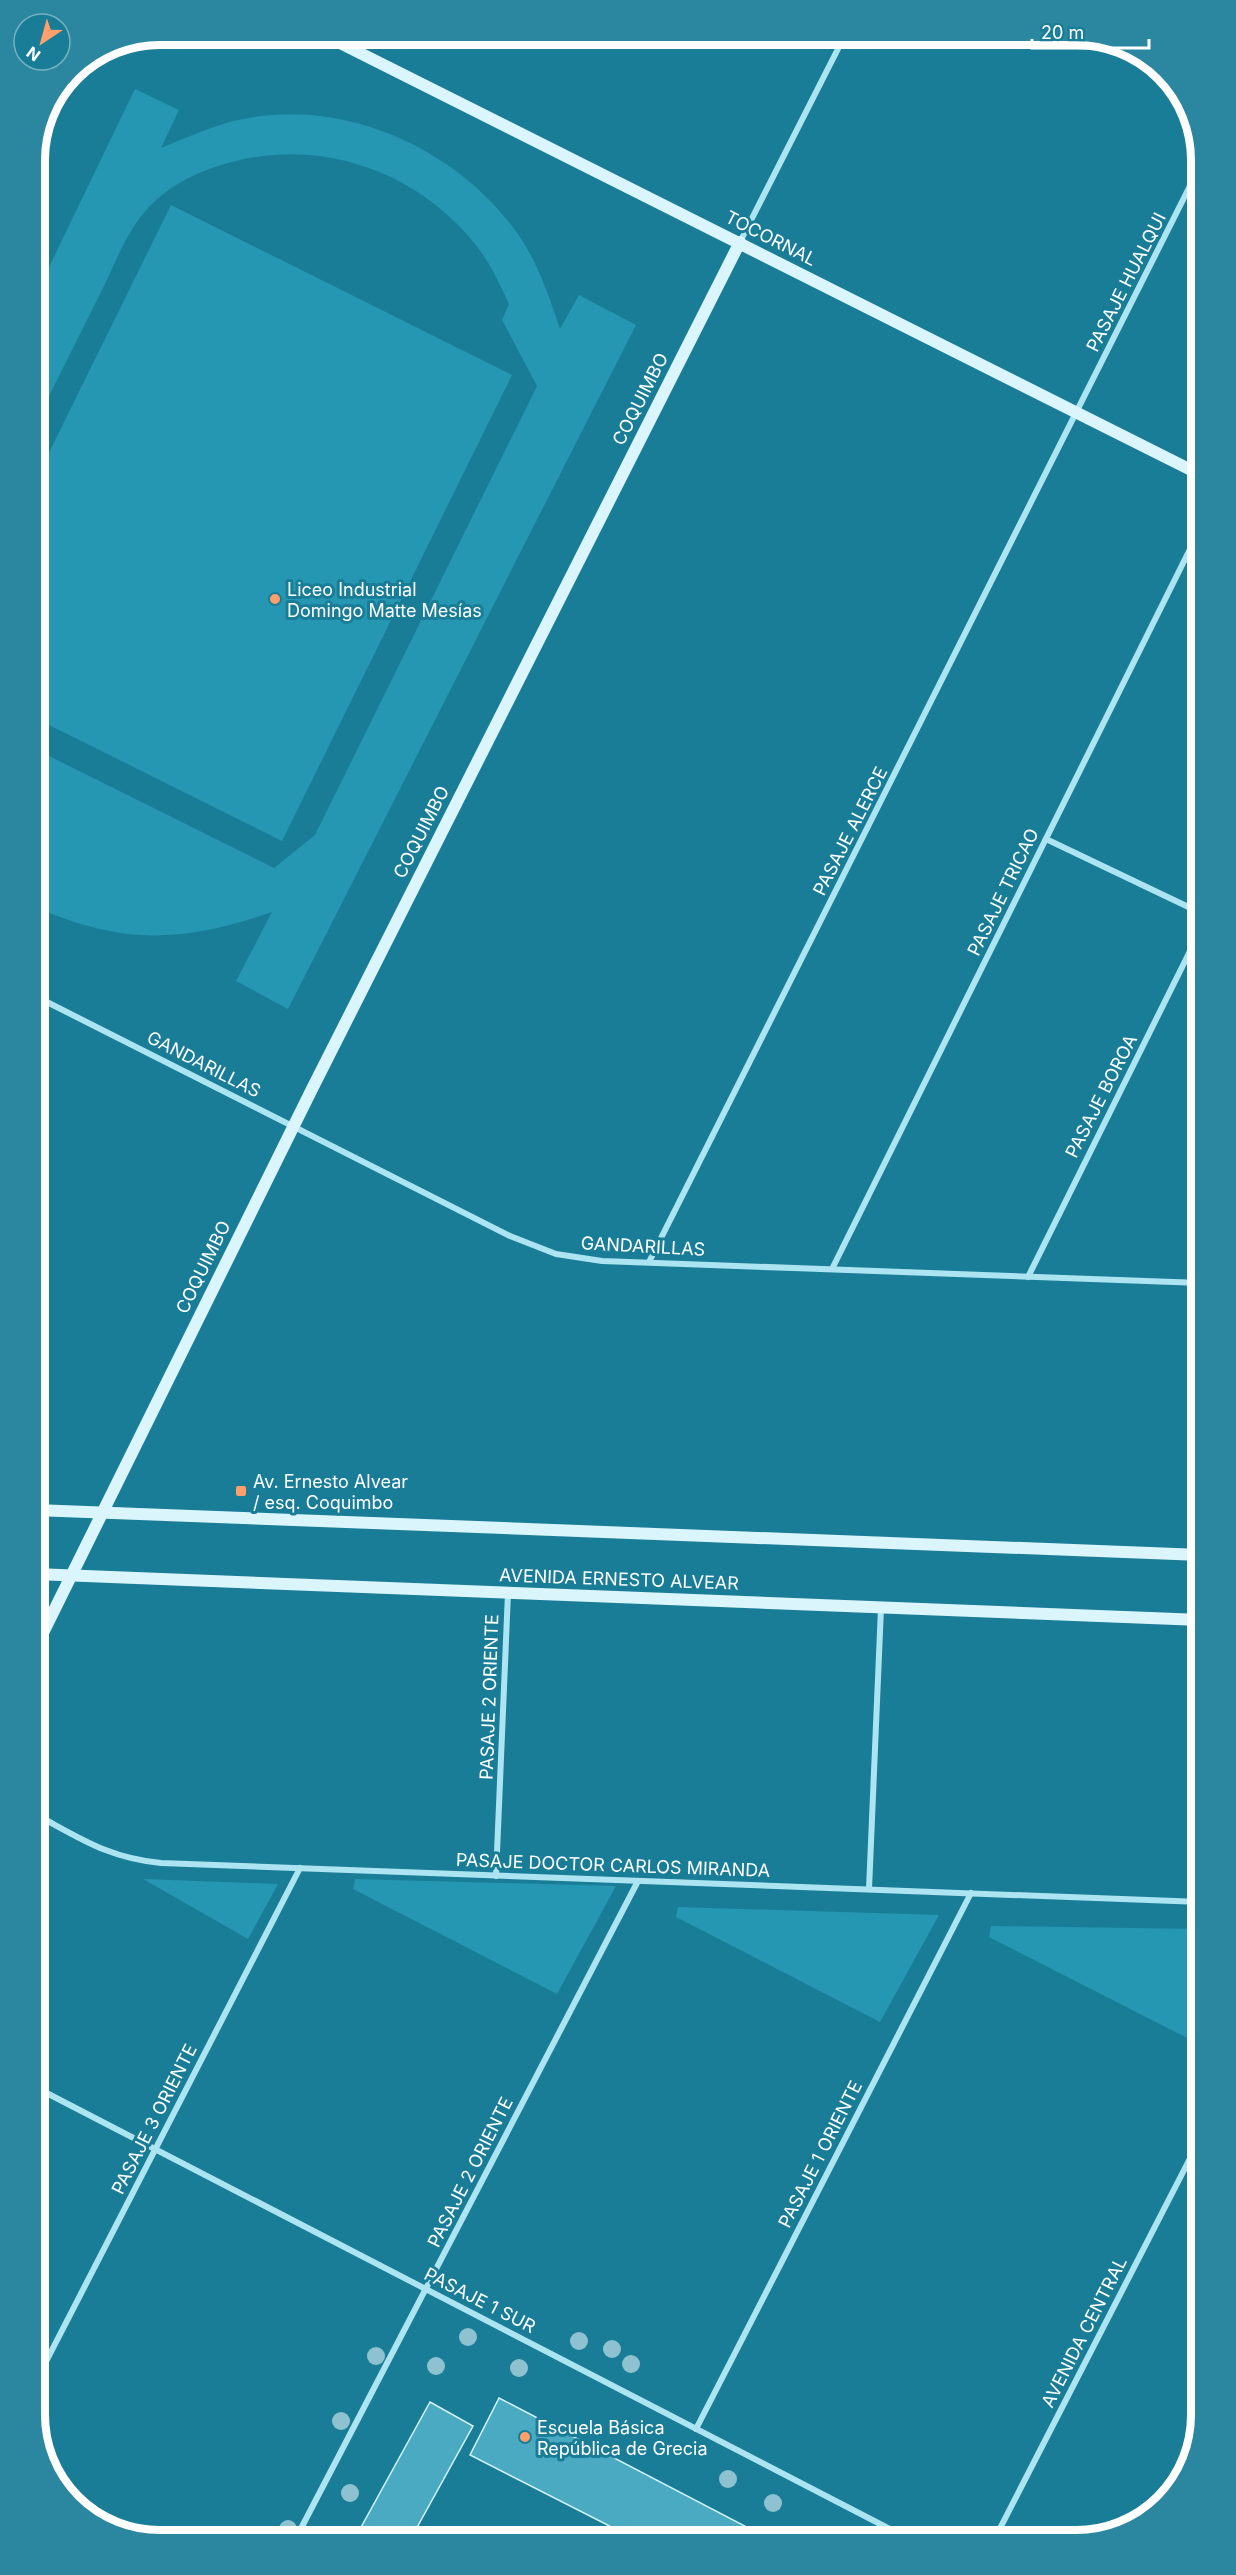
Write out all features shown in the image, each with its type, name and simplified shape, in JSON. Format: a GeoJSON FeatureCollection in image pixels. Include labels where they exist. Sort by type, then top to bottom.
{"type":"FeatureCollection","features":[{"type":"Feature","properties":{"kind":"street","name":"TOCORNAL"},"geometry":{"type":"LineString","coordinates":[[346,45],[1191,469]]}},
{"type":"Feature","properties":{"kind":"street","name":"COQUIMBO"},"geometry":{"type":"LineString","coordinates":[[45,1629],[294,1125],[840,45]]}},
{"type":"Feature","properties":{"kind":"street","name":"PASAJE HUALQUI"},"geometry":{"type":"LineString","coordinates":[[1077,412],[1191,186]]}},
{"type":"Feature","properties":{"kind":"street","name":"PASAJE ALERCE"},"geometry":{"type":"LineString","coordinates":[[650,1262],[1077,412]]}},
{"type":"Feature","properties":{"kind":"street","name":"PASAJE TRICAO"},"geometry":{"type":"LineString","coordinates":[[832,1269],[1191,550]]}},
{"type":"Feature","properties":{"kind":"street"},"geometry":{"type":"LineString","coordinates":[[1046,839],[1191,908]]}},
{"type":"Feature","properties":{"kind":"street","name":"PASAJE BOROA"},"geometry":{"type":"LineString","coordinates":[[1028,1277],[1191,951]]}},
{"type":"Feature","properties":{"kind":"street","name":"GANDARILLAS"},"geometry":{"type":"LineString","coordinates":[[45,1001],[533,1246],[579,1258],[1191,1283]]}},
{"type":"Feature","properties":{"kind":"street"},"geometry":{"type":"LineString","coordinates":[[45,1510],[1191,1555]]}},
{"type":"Feature","properties":{"kind":"street","name":"AVENIDA ERNESTO ALVEAR"},"geometry":{"type":"LineString","coordinates":[[45,1574],[1191,1620]]}},
{"type":"Feature","properties":{"kind":"street","name":"PASAJE 2 ORIENTE"},"geometry":{"type":"LineString","coordinates":[[496,1876],[508,1592]]}},
{"type":"Feature","properties":{"kind":"street"},"geometry":{"type":"LineString","coordinates":[[869,1889],[881,1607]]}},
{"type":"Feature","properties":{"kind":"street","name":"PASAJE DOCTOR CARLOS MIRANDA"},"geometry":{"type":"LineString","coordinates":[[45,1820],[95,1846],[133,1860],[1191,1902]]}},
{"type":"Feature","properties":{"kind":"street","name":"PASAJE 3 ORIENTE"},"geometry":{"type":"LineString","coordinates":[[45,2362],[300,1868]]}},
{"type":"Feature","properties":{"kind":"street","name":"PASAJE 2 ORIENTE"},"geometry":{"type":"LineString","coordinates":[[300,2530],[638,1881]]}},
{"type":"Feature","properties":{"kind":"street","name":"PASAJE 1 ORIENTE"},"geometry":{"type":"LineString","coordinates":[[696,2429],[971,1893]]}},
{"type":"Feature","properties":{"kind":"street","name":"PASAJE 1 SUR"},"geometry":{"type":"LineString","coordinates":[[45,2093],[891,2530]]}},
{"type":"Feature","properties":{"kind":"street","name":"AVENIDA CENTRAL"},"geometry":{"type":"LineString","coordinates":[[1000,2530],[1191,2158]]}},
{"type":"Feature","properties":{"kind":"shaded area"},"geometry":{"type":"Polygon","coordinates":[[[135,89],[179,110],[161,148],[233,121],[272,115],[312,115],[350,122],[388,133],[423,150],[456,171],[486,197],[512,226],[535,263],[560,329],[579,295],[636,325],[288,1009],[236,981],[272,912],[209,930],[153,935],[96,928],[45,911],[45,754],[274,868],[315,835],[537,386],[502,320],[509,304],[490,265],[475,244],[452,219],[399,181],[370,168],[338,159],[306,155],[273,155],[240,160],[191,177],[159,198],[135,225],[45,404],[45,275],[135,89]]]}},
{"type":"Feature","properties":{"kind":"shaded area"},"geometry":{"type":"Polygon","coordinates":[[[171,205],[512,375],[282,841],[45,723],[45,461],[171,205]]]}},
{"type":"Feature","properties":{"kind":"shaded area"},"geometry":{"type":"Polygon","coordinates":[[[143,1879],[278,1884],[248,1939],[143,1879]]]}},
{"type":"Feature","properties":{"kind":"shaded area"},"geometry":{"type":"Polygon","coordinates":[[[355,1879],[616,1886],[557,1994],[353,1889],[355,1879]]]}},
{"type":"Feature","properties":{"kind":"shaded area"},"geometry":{"type":"Polygon","coordinates":[[[678,1907],[939,1915],[880,2022],[676,1917],[678,1907]]]}},
{"type":"Feature","properties":{"kind":"shaded area"},"geometry":{"type":"Polygon","coordinates":[[[991,1926],[1191,1929],[1191,2040],[989,1937],[991,1926]]]}},
{"type":"Feature","properties":{"kind":"building"},"geometry":{"type":"Polygon","coordinates":[[[499,2398],[752,2530],[617,2530],[470,2455],[499,2398]]]}},
{"type":"Feature","properties":{"kind":"building"},"geometry":{"type":"Polygon","coordinates":[[[430,2402],[473,2426],[416,2530],[360,2530],[430,2402]]]}},
{"type":"Feature","properties":{"kind":"place","name":"Liceo Industrial Domingo Matte Mesías"},"geometry":{"type":"Point","coordinates":[275,599]}},
{"type":"Feature","properties":{"kind":"place","name":"Av. Ernesto Alvear / esq. Coquimbo"},"geometry":{"type":"Point","coordinates":[241,1491]}},
{"type":"Feature","properties":{"kind":"place","name":"Escuela Básica República de Grecia"},"geometry":{"type":"Point","coordinates":[525,2437]}}]}
